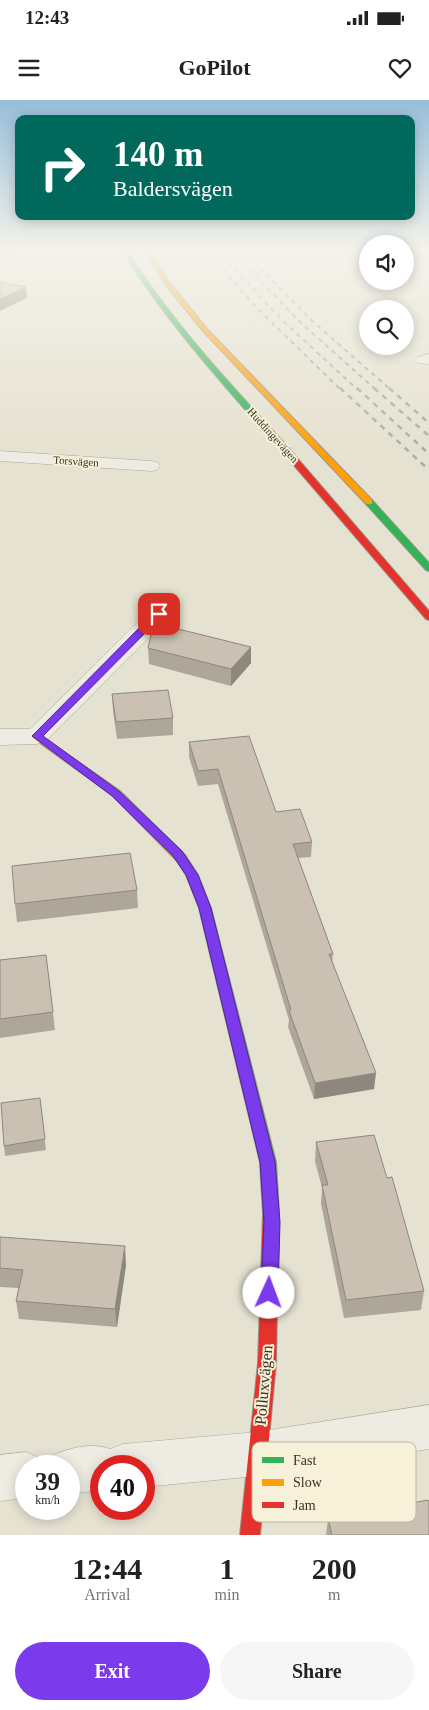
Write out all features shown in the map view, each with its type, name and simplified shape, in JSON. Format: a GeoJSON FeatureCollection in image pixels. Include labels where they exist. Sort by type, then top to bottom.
{"type":"FeatureCollection","features":[{"type":"Feature","properties":{"kind":"main road","name":"Huddingevägen"},"geometry":{"type":"LineString","coordinates":[[166,316],[178,332],[334,503],[429,617]]}},
{"type":"Feature","properties":{"kind":"main road","name":"Huddingevägen"},"geometry":{"type":"LineString","coordinates":[[192,316],[392,526],[429,568]]}},
{"type":"Feature","properties":{"kind":"main road","name":"Polluxvägen"},"geometry":{"type":"LineString","coordinates":[[37,736],[116,793],[178,853],[192,875],[205,908],[268,1162],[272,1222],[268,1344],[258,1442]]}},
{"type":"Feature","properties":{"kind":"main road","name":"Polluxvägen"},"geometry":{"type":"LineString","coordinates":[[250,1535],[252,1512]]}},
{"type":"Feature","properties":{"kind":"street","name":"Torsvägen"},"geometry":{"type":"LineString","coordinates":[[0,456],[151,466]]}},
{"type":"Feature","properties":{"kind":"street"},"geometry":{"type":"LineString","coordinates":[[0,737],[37,736],[159,614]]}},
{"type":"Feature","properties":{"kind":"street"},"geometry":{"type":"LineString","coordinates":[[333,1442],[429,1427]]}},
{"type":"Feature","properties":{"kind":"street"},"geometry":{"type":"LineString","coordinates":[[155,1463],[252,1454]]}},
{"type":"Feature","properties":{"kind":"street"},"geometry":{"type":"LineString","coordinates":[[0,1478],[15,1476]]}},
{"type":"Feature","properties":{"kind":"building"},"geometry":{"type":"Polygon","coordinates":[[[154,623],[251,647],[231,669],[148,648],[154,623]]]}},
{"type":"Feature","properties":{"kind":"building"},"geometry":{"type":"Polygon","coordinates":[[[168,690],[173,718],[116,722],[112,694],[168,690]]]}},
{"type":"Feature","properties":{"kind":"building"},"geometry":{"type":"Polygon","coordinates":[[[249,736],[276,812],[300,809],[312,842],[293,844],[333,954],[329,954],[376,1073],[315,1083],[289,1011],[291,1010],[218,769],[198,771],[189,742],[249,736]]]}},
{"type":"Feature","properties":{"kind":"building"},"geometry":{"type":"Polygon","coordinates":[[[130,853],[137,890],[15,904],[12,866],[130,853]]]}},
{"type":"Feature","properties":{"kind":"building"},"geometry":{"type":"Polygon","coordinates":[[[46,955],[53,1012],[0,1019],[0,960],[46,955]]]}},
{"type":"Feature","properties":{"kind":"building"},"geometry":{"type":"Polygon","coordinates":[[[40,1098],[45,1139],[4,1146],[1,1103],[40,1098]]]}},
{"type":"Feature","properties":{"kind":"building"},"geometry":{"type":"Polygon","coordinates":[[[374,1135],[387,1178],[392,1177],[424,1291],[346,1300],[322,1185],[328,1185],[316,1142],[374,1135]]]}},
{"type":"Feature","properties":{"kind":"building"},"geometry":{"type":"Polygon","coordinates":[[[0,1237],[125,1246],[115,1309],[16,1301],[23,1270],[0,1268],[0,1237]]]}},
{"type":"Feature","properties":{"kind":"building"},"geometry":{"type":"Polygon","coordinates":[[[428,1500],[429,1502],[429,1535],[332,1535],[329,1522],[416,1522],[416,1502],[428,1500]]]}},
{"type":"Feature","properties":{"kind":"railway"},"geometry":{"type":"LineString","coordinates":[[265,316],[341,390]]}},
{"type":"Feature","properties":{"kind":"railway"},"geometry":{"type":"LineString","coordinates":[[278,316],[358,390]]}},
{"type":"Feature","properties":{"kind":"railway"},"geometry":{"type":"LineString","coordinates":[[294,316],[376,390]]}},
{"type":"Feature","properties":{"kind":"railway"},"geometry":{"type":"LineString","coordinates":[[307,316],[391,390]]}},
{"type":"Feature","properties":{"kind":"railway"},"geometry":{"type":"LineString","coordinates":[[340,388],[429,470]]}},
{"type":"Feature","properties":{"kind":"railway"},"geometry":{"type":"LineString","coordinates":[[357,388],[429,454]]}},
{"type":"Feature","properties":{"kind":"railway"},"geometry":{"type":"LineString","coordinates":[[374,388],[429,436]]}},
{"type":"Feature","properties":{"kind":"railway"},"geometry":{"type":"LineString","coordinates":[[389,388],[429,423]]}},
{"type":"Feature","properties":{"kind":"traffic: fast"},"geometry":{"type":"LineString","coordinates":[[169,316],[197,351],[282,446]]}},
{"type":"Feature","properties":{"kind":"traffic: fast"},"geometry":{"type":"LineString","coordinates":[[369,502],[429,568]]}},
{"type":"Feature","properties":{"kind":"traffic: fast"},"geometry":{"type":"LineString","coordinates":[[181,858],[192,875],[205,908],[268,1162],[271,1213]]}},
{"type":"Feature","properties":{"kind":"traffic: slow"},"geometry":{"type":"LineString","coordinates":[[194,316],[369,502]]}},
{"type":"Feature","properties":{"kind":"traffic: slow"},"geometry":{"type":"LineString","coordinates":[[37,736],[116,793],[181,858]]}},
{"type":"Feature","properties":{"kind":"traffic: jam"},"geometry":{"type":"LineString","coordinates":[[282,446],[429,617]]}},
{"type":"Feature","properties":{"kind":"traffic: jam"},"geometry":{"type":"LineString","coordinates":[[259,1442],[267,1363],[271,1213]]}},
{"type":"Feature","properties":{"kind":"traffic: jam"},"geometry":{"type":"LineString","coordinates":[[250,1535],[252,1515]]}},
{"type":"Feature","properties":{"kind":"route"},"geometry":{"type":"LineString","coordinates":[[159,614],[37,736],[116,793],[178,853],[192,875],[205,908],[268,1162],[272,1222],[269,1293]]}}]}
